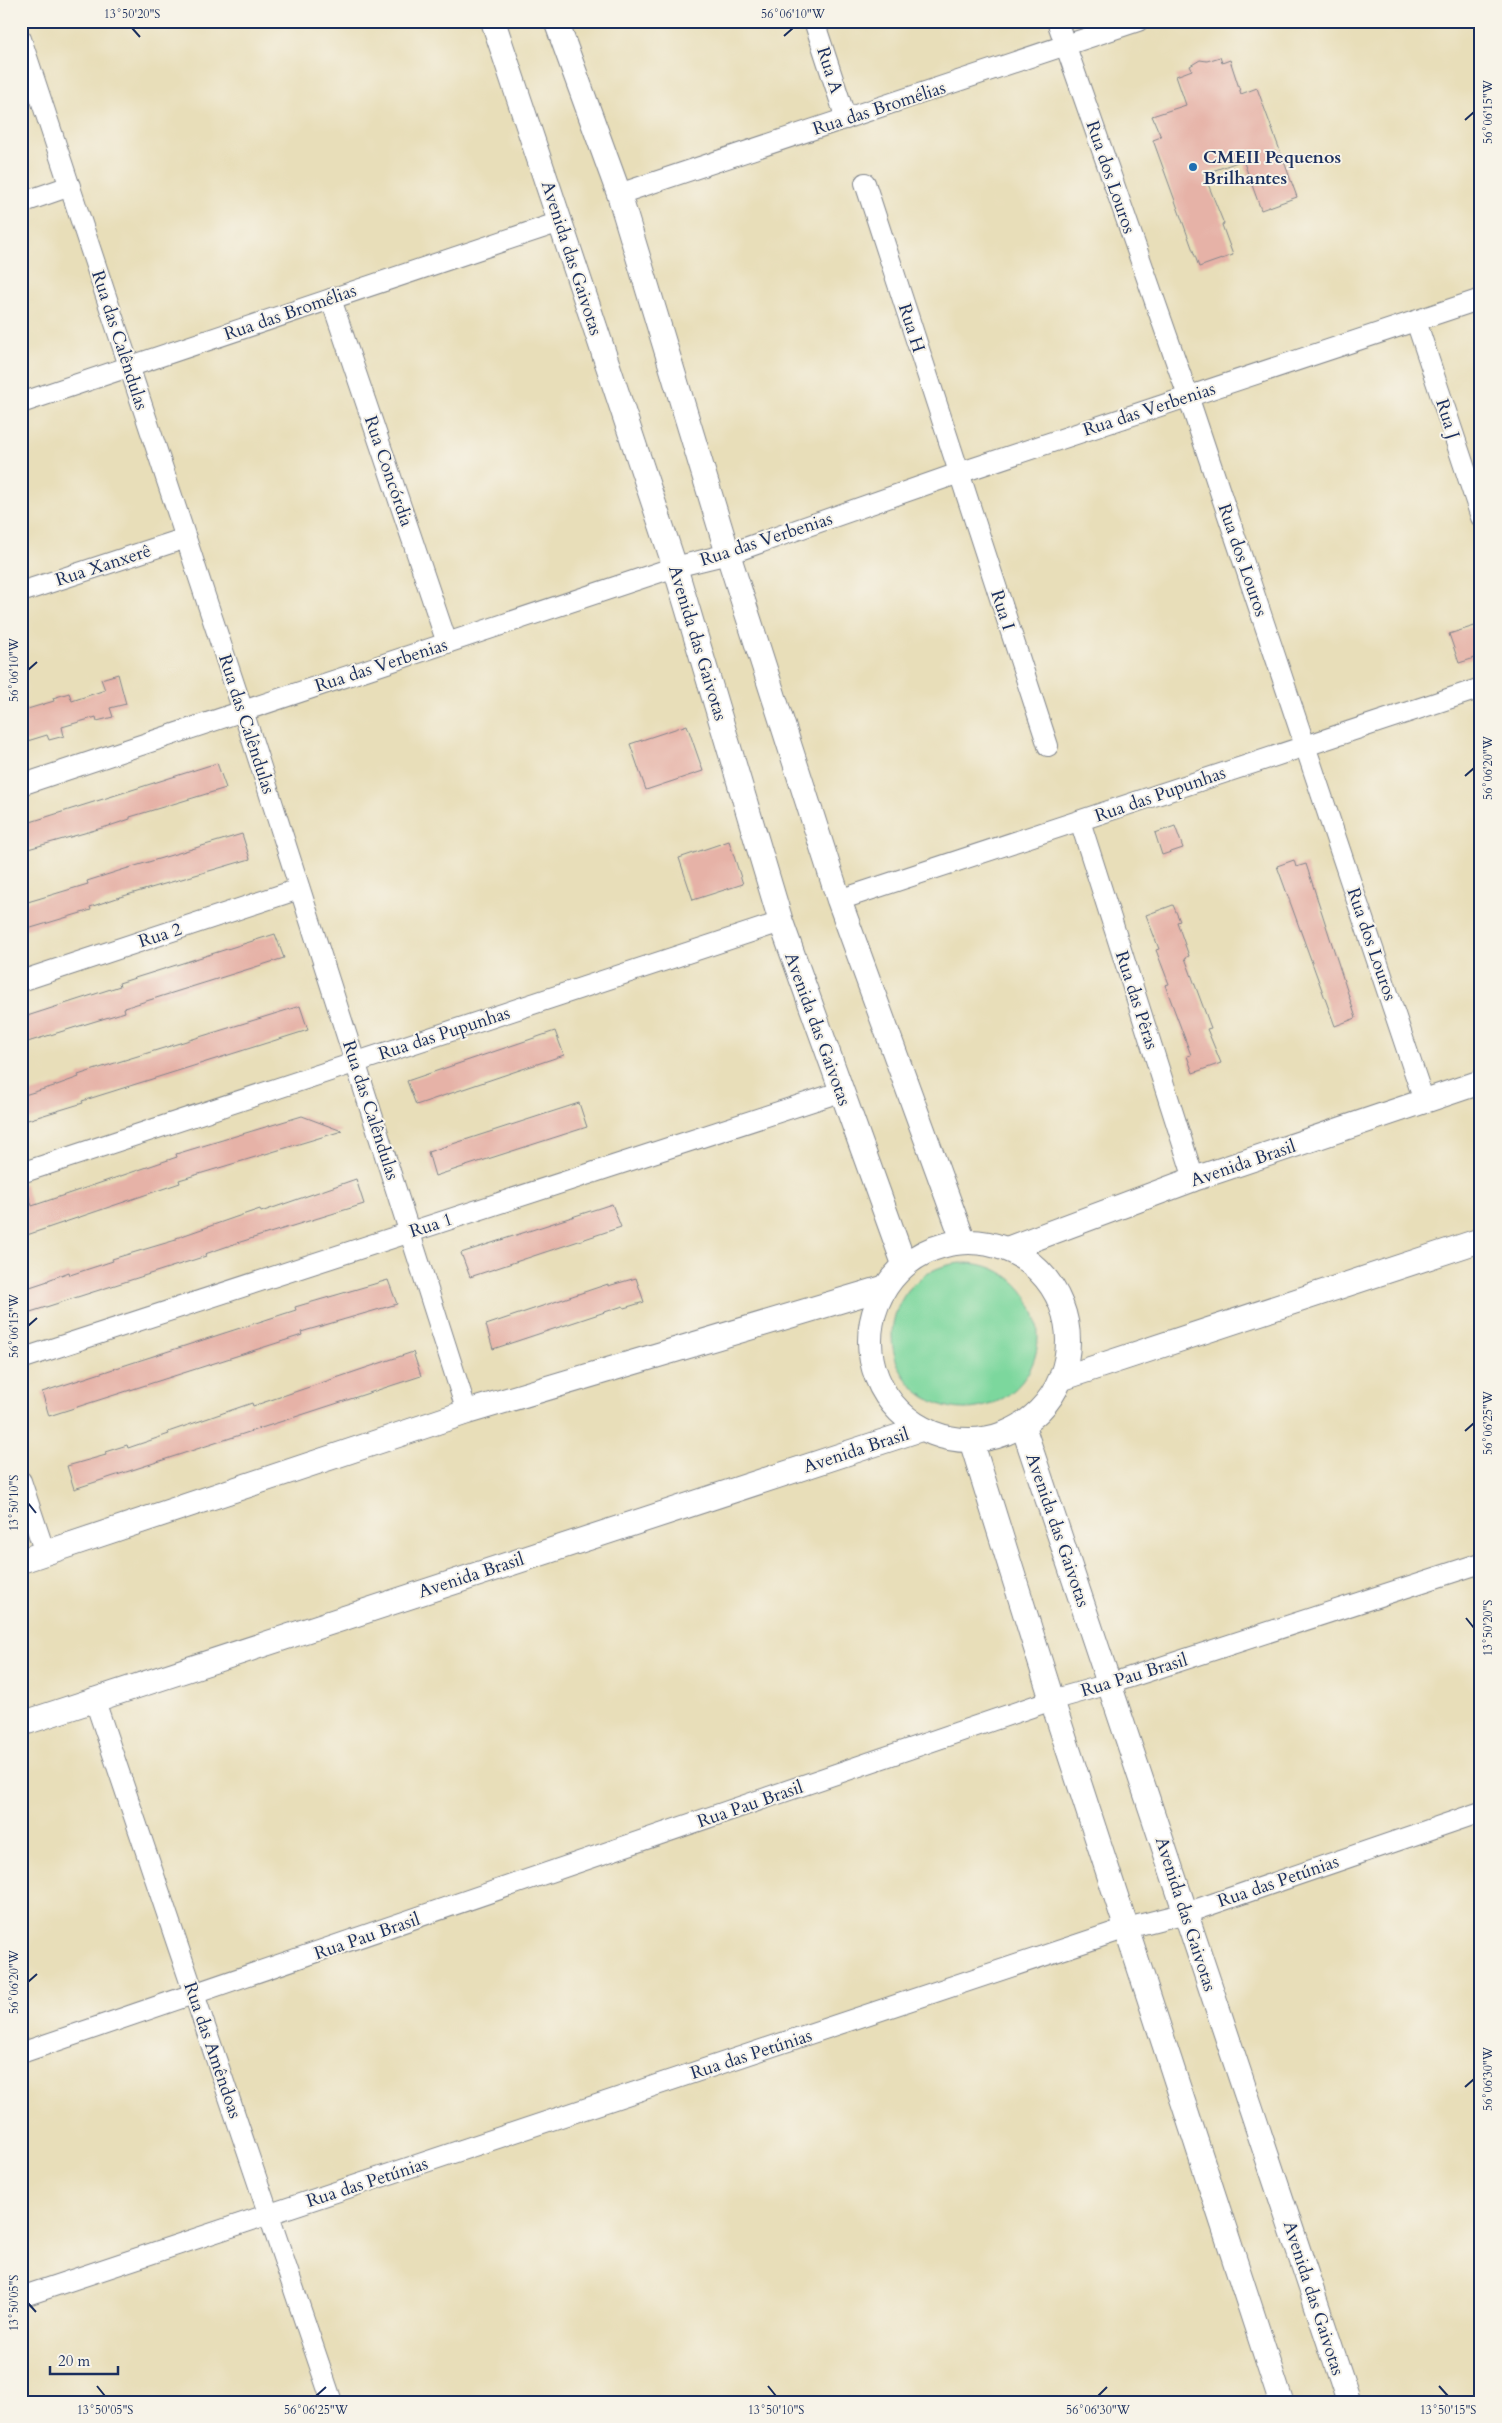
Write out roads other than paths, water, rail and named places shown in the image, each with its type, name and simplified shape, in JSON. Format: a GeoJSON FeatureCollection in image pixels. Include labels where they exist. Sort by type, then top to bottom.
{"type":"FeatureCollection","features":[{"type":"Feature","properties":{"kind":"street","name":"Avenida das Gaivotas"},"geometry":{"type":"LineString","coordinates":[[493,21],[675,567],[781,922],[840,1092],[904,1264]]}},
{"type":"Feature","properties":{"kind":"street"},"geometry":{"type":"LineString","coordinates":[[556,21],[619,194],[728,554],[839,900],[963,1240]]}},
{"type":"Feature","properties":{"kind":"street","name":"Rua A"},"geometry":{"type":"LineString","coordinates":[[814,21],[846,119]]}},
{"type":"Feature","properties":{"kind":"street","name":"Rua dos Louros"},"geometry":{"type":"LineString","coordinates":[[1057,21],[1188,396],[1424,1101]]}},
{"type":"Feature","properties":{"kind":"street","name":"Rua das Bromélias"},"geometry":{"type":"LineString","coordinates":[[619,194],[1138,21]]}},
{"type":"Feature","properties":{"kind":"street","name":"Rua das Calêndulas"},"geometry":{"type":"LineString","coordinates":[[21,39],[243,711],[467,1412]]}},
{"type":"Feature","properties":{"kind":"street","name":"Rua H"},"geometry":{"type":"LineString","coordinates":[[864,183],[958,473]]}},
{"type":"Feature","properties":{"kind":"street"},"geometry":{"type":"LineString","coordinates":[[21,203],[70,186]]}},
{"type":"Feature","properties":{"kind":"street","name":"Rua das Bromélias"},"geometry":{"type":"LineString","coordinates":[[21,403],[560,222]]}},
{"type":"Feature","properties":{"kind":"street","name":"Rua Concórdia"},"geometry":{"type":"LineString","coordinates":[[330,299],[448,643]]}},
{"type":"Feature","properties":{"kind":"street","name":"Rua das Verbenias"},"geometry":{"type":"LineString","coordinates":[[21,784],[675,567],[728,554],[958,473],[1481,299]]}},
{"type":"Feature","properties":{"kind":"street","name":"Rua J"},"geometry":{"type":"LineString","coordinates":[[1416,321],[1481,517]]}},
{"type":"Feature","properties":{"kind":"street","name":"Rua I"},"geometry":{"type":"LineString","coordinates":[[958,473],[1048,746]]}},
{"type":"Feature","properties":{"kind":"street","name":"Rua Xanxerê"},"geometry":{"type":"LineString","coordinates":[[21,592],[186,538]]}},
{"type":"Feature","properties":{"kind":"street","name":"Rua das Pupunhas"},"geometry":{"type":"LineString","coordinates":[[839,900],[1481,688]]}},
{"type":"Feature","properties":{"kind":"street","name":"Rua das Pêras"},"geometry":{"type":"LineString","coordinates":[[1080,821],[1194,1179]]}},
{"type":"Feature","properties":{"kind":"street","name":"Rua 2"},"geometry":{"type":"LineString","coordinates":[[21,981],[299,890]]}},
{"type":"Feature","properties":{"kind":"street","name":"Rua das Pupunhas"},"geometry":{"type":"LineString","coordinates":[[21,1173],[781,922]]}},
{"type":"Feature","properties":{"kind":"street","name":"Avenida Brasil"},"geometry":{"type":"LineString","coordinates":[[1007,1249],[1194,1179],[1481,1082]]}},
{"type":"Feature","properties":{"kind":"street","name":"Rua 1"},"geometry":{"type":"LineString","coordinates":[[21,1359],[840,1092]]}},
{"type":"Feature","properties":{"kind":"street"},"geometry":{"type":"LineString","coordinates":[[963,1240],[995,1244],[1007,1249],[1025,1257],[1050,1281],[1065,1311],[1070,1345],[1063,1378],[1045,1407],[1023,1426],[987,1440],[953,1440],[921,1428],[896,1408],[878,1381],[869,1350],[871,1318],[883,1288],[904,1264],[932,1247],[963,1240]]}},
{"type":"Feature","properties":{"kind":"street"},"geometry":{"type":"LineString","coordinates":[[1063,1378],[1481,1240]]}},
{"type":"Feature","properties":{"kind":"street"},"geometry":{"type":"LineString","coordinates":[[21,1561],[467,1412],[883,1288]]}},
{"type":"Feature","properties":{"kind":"street","name":"Avenida das Gaivotas"},"geometry":{"type":"LineString","coordinates":[[1023,1426],[1349,2402]]}},
{"type":"Feature","properties":{"kind":"street","name":"Avenida Brasil"},"geometry":{"type":"LineString","coordinates":[[21,1724],[94,1698],[921,1428]]}},
{"type":"Feature","properties":{"kind":"street"},"geometry":{"type":"LineString","coordinates":[[971,1440],[1052,1700],[1281,2402]]}},
{"type":"Feature","properties":{"kind":"street"},"geometry":{"type":"LineString","coordinates":[[21,1481],[45,1553]]}},
{"type":"Feature","properties":{"kind":"street","name":"Rua Pau Brasil"},"geometry":{"type":"LineString","coordinates":[[21,2053],[1052,1700],[1109,1684],[1481,1563]]}},
{"type":"Feature","properties":{"kind":"street","name":"Rua das Amêndoas"},"geometry":{"type":"LineString","coordinates":[[94,1698],[332,2402]]}},
{"type":"Feature","properties":{"kind":"street","name":"Rua das Petúnias"},"geometry":{"type":"LineString","coordinates":[[21,2297],[1127,1928],[1186,1913],[1481,1812]]}},
{"type":"Feature","properties":{"kind":"place","name":"CMEII Pequenos Brilhantes"},"geometry":{"type":"Point","coordinates":[1193,167]}}]}
